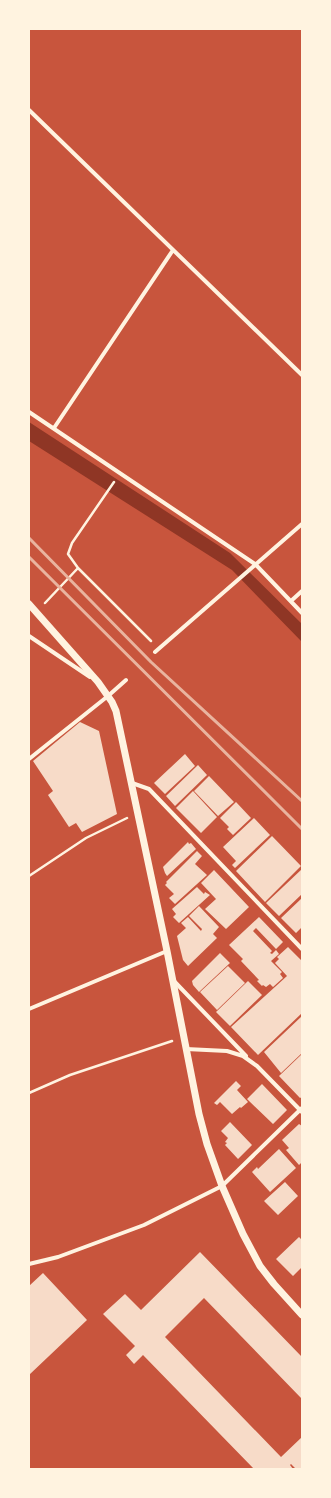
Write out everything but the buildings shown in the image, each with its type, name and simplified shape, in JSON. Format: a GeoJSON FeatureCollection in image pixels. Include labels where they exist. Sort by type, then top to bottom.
{"type":"FeatureCollection","features":[{"type":"Feature","properties":{"kind":"street"},"geometry":{"type":"LineString","coordinates":[[29,110],[302,375]]}},
{"type":"Feature","properties":{"kind":"street"},"geometry":{"type":"LineString","coordinates":[[54,428],[173,250]]}},
{"type":"Feature","properties":{"kind":"street"},"geometry":{"type":"LineString","coordinates":[[29,412],[119,474],[255,564],[302,613]]}},
{"type":"Feature","properties":{"kind":"street"},"geometry":{"type":"LineString","coordinates":[[157,650],[302,524]]}},
{"type":"Feature","properties":{"kind":"street"},"geometry":{"type":"LineString","coordinates":[[291,601],[302,590]]}},
{"type":"Feature","properties":{"kind":"street"},"geometry":{"type":"LineString","coordinates":[[29,604],[98,682],[116,710],[167,951],[199,1114],[207,1144],[222,1186],[243,1234],[260,1266],[274,1284],[302,1314]]}},
{"type":"Feature","properties":{"kind":"street"},"geometry":{"type":"LineString","coordinates":[[29,636],[98,682]]}},
{"type":"Feature","properties":{"kind":"street"},"geometry":{"type":"LineString","coordinates":[[29,759],[126,680]]}},
{"type":"Feature","properties":{"kind":"street"},"geometry":{"type":"LineString","coordinates":[[132,783],[149,789],[302,949]]}},
{"type":"Feature","properties":{"kind":"street"},"geometry":{"type":"LineString","coordinates":[[29,1009],[167,951]]}},
{"type":"Feature","properties":{"kind":"street"},"geometry":{"type":"LineString","coordinates":[[29,1264],[58,1257],[144,1225],[222,1186],[301,1110],[250,1061],[172,979]]}},
{"type":"Feature","properties":{"kind":"street"},"geometry":{"type":"LineString","coordinates":[[186,1049],[227,1051],[244,1056],[250,1061]]}},
{"type":"Feature","properties":{"kind":"path"},"geometry":{"type":"LineString","coordinates":[[119,474],[72,543],[68,554],[78,568],[157,650]]}},
{"type":"Feature","properties":{"kind":"path"},"geometry":{"type":"LineString","coordinates":[[37,612],[78,568]]}},
{"type":"Feature","properties":{"kind":"path"},"geometry":{"type":"LineString","coordinates":[[29,876],[86,838],[138,812]]}},
{"type":"Feature","properties":{"kind":"path"},"geometry":{"type":"LineString","coordinates":[[29,1094],[70,1075],[184,1037]]}},
{"type":"Feature","properties":{"kind":"shaded area"},"geometry":{"type":"Polygon","coordinates":[[[29,422],[230,553],[302,624],[302,642],[232,570],[29,441],[29,422]]]}},
{"type":"Feature","properties":{"kind":"railway"},"geometry":{"type":"LineString","coordinates":[[29,538],[151,662],[302,801]]}},
{"type":"Feature","properties":{"kind":"railway"},"geometry":{"type":"LineString","coordinates":[[29,557],[302,829]]}}]}
